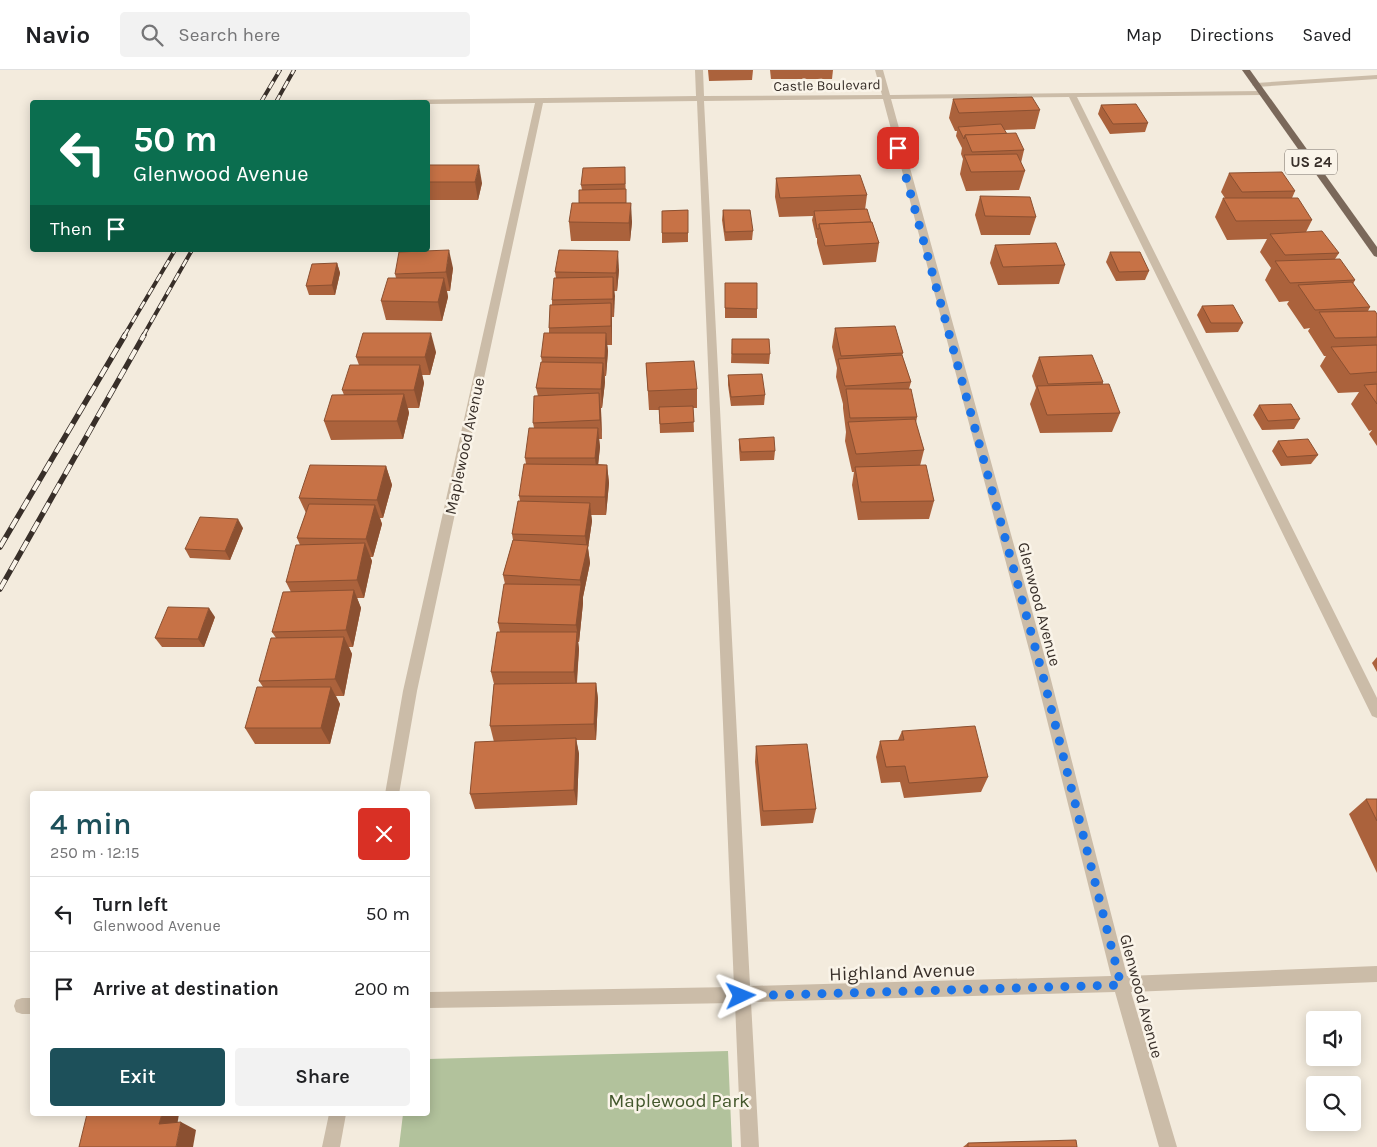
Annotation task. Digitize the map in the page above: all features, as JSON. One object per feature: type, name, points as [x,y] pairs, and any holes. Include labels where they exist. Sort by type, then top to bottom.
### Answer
[{"type":"main road","name":"US 24","points":[[1246,70],[1377,254]]},
{"type":"street","points":[[699,70],[741,996],[750,1147]]},
{"type":"street","name":"Glenwood Avenue","points":[[879,70],[884,96],[1043,676],[1121,985],[1168,1147]]},
{"type":"street","name":"Castle Boulevard","points":[[430,101],[1072,95],[1259,89],[1377,77]]},
{"type":"street","points":[[1072,95],[1377,712]]},
{"type":"street","name":"Maplewood Avenue","points":[[393,791],[410,691],[540,100]]},
{"type":"street","name":"Highland Avenue","points":[[430,1000],[741,996],[1121,985],[1377,974]]},
{"type":"street","points":[[331,1147],[336,1116]]},
{"type":"green space","name":"Maplewood Park","points":[[728,1051],[732,1147],[399,1147],[403,1116],[430,1116],[430,1059]]},
{"type":"building","points":[[1032,97],[1040,110],[959,113],[953,99]]},
{"type":"building","points":[[1136,104],[1148,123],[1113,124],[1101,105]]},
{"type":"building","points":[[1001,124],[1007,134],[965,135],[964,139],[958,127]]},
{"type":"building","points":[[1016,133],[1024,150],[972,152],[965,135]]},
{"type":"building","points":[[1017,154],[1025,171],[971,172],[964,155]]},
{"type":"building","points":[[430,165],[479,165],[475,182],[430,182]]},
{"type":"building","points":[[625,167],[625,184],[581,185],[583,168]]},
{"type":"building","points":[[1282,172],[1295,191],[1242,192],[1229,173]]},
{"type":"building","points":[[860,175],[867,195],[780,198],[776,178]]},
{"type":"building","points":[[626,189],[626,203],[579,203],[579,190]]},
{"type":"building","points":[[980,196],[1030,197],[1036,217],[985,216]]},
{"type":"building","points":[[1223,198],[1298,198],[1312,220],[1236,221]]},
{"type":"building","points":[[572,203],[631,203],[629,223],[569,222]]},
{"type":"building","points":[[867,209],[871,222],[819,224],[819,229],[817,229],[814,211]]},
{"type":"building","points":[[688,210],[688,233],[662,233],[662,211]]},
{"type":"building","points":[[723,210],[750,210],[753,231],[725,232]]},
{"type":"building","points":[[872,222],[879,243],[825,246],[819,224]]},
{"type":"building","points":[[1322,231],[1339,253],[1285,255],[1270,234]]},
{"type":"building","points":[[1056,243],[1065,265],[1003,267],[995,245]]},
{"type":"building","points":[[449,250],[446,272],[395,274],[399,252]]},
{"type":"building","points":[[559,250],[618,251],[616,273],[555,272]]},
{"type":"building","points":[[1110,252],[1140,252],[1149,271],[1119,272]]},
{"type":"building","points":[[1340,259],[1355,280],[1290,283],[1275,261]]},
{"type":"building","points":[[337,263],[332,285],[306,286],[312,264]]},
{"type":"building","points":[[613,277],[613,299],[552,300],[554,278]]},
{"type":"building","points":[[388,278],[444,278],[438,302],[381,301]]},
{"type":"building","points":[[1352,282],[1370,307],[1315,310],[1298,285]]},
{"type":"building","points":[[725,283],[757,283],[757,309],[725,308]]},
{"type":"building","points":[[611,303],[611,326],[549,328],[550,305]]},
{"type":"building","points":[[1233,305],[1243,323],[1211,323],[1202,306]]},
{"type":"building","points":[[1375,311],[1377,314],[1377,337],[1335,338],[1319,312]]},
{"type":"building","points":[[895,326],[903,353],[841,356],[835,328]]},
{"type":"building","points":[[363,333],[431,333],[425,357],[356,357]]},
{"type":"building","points":[[544,333],[606,333],[605,358],[541,357]]},
{"type":"building","points":[[732,339],[769,339],[770,354],[732,354]]},
{"type":"building","points":[[1377,345],[1377,372],[1350,374],[1331,347]]},
{"type":"building","points":[[902,355],[911,382],[845,386],[838,359]]},
{"type":"building","points":[[1092,355],[1103,382],[1048,384],[1039,357]]},
{"type":"building","points":[[694,361],[697,389],[648,391],[646,363]]},
{"type":"building","points":[[541,362],[603,363],[601,389],[536,388]]},
{"type":"building","points":[[350,365],[420,365],[414,390],[342,390]]},
{"type":"building","points":[[762,374],[765,395],[731,397],[728,375]]},
{"type":"building","points":[[1109,384],[1120,413],[1047,415],[1037,386]]},
{"type":"building","points":[[1377,384],[1377,404],[1364,385]]},
{"type":"building","points":[[846,389],[911,389],[917,417],[850,418]]},
{"type":"building","points":[[599,393],[600,420],[533,423],[534,396]]},
{"type":"building","points":[[404,394],[397,421],[324,421],[332,395]]},
{"type":"building","points":[[1291,404],[1300,419],[1268,421],[1259,405]]},
{"type":"building","points":[[693,406],[694,422],[660,424],[659,407]]},
{"type":"building","points":[[915,419],[924,450],[856,454],[848,422]]},
{"type":"building","points":[[529,428],[598,428],[595,458],[525,458]]},
{"type":"building","points":[[774,437],[775,451],[741,452],[739,439]]},
{"type":"building","points":[[1308,439],[1318,455],[1287,457],[1278,441]]},
{"type":"building","points":[[524,464],[607,465],[605,497],[519,496]]},
{"type":"building","points":[[310,465],[386,466],[377,500],[299,498]]},
{"type":"building","points":[[926,465],[934,501],[861,502],[855,467]]},
{"type":"building","points":[[518,501],[590,503],[585,536],[512,534]]},
{"type":"building","points":[[309,504],[375,505],[366,539],[297,538]]},
{"type":"building","points":[[200,517],[238,519],[225,551],[185,549]]},
{"type":"building","points":[[513,540],[588,545],[580,580],[503,575]]},
{"type":"building","points":[[365,543],[357,580],[286,582],[296,545]]},
{"type":"building","points":[[504,584],[581,585],[576,625],[498,623]]},
{"type":"building","points":[[354,590],[346,630],[272,632],[283,592]]},
{"type":"building","points":[[168,607],[209,608],[198,639],[155,638]]},
{"type":"building","points":[[497,632],[577,632],[574,672],[491,672]]},
{"type":"building","points":[[344,637],[335,679],[259,681],[271,638]]},
{"type":"building","points":[[596,683],[594,724],[490,726],[494,684]]},
{"type":"building","points":[[257,687],[331,687],[321,728],[245,728]]},
{"type":"building","points":[[975,726],[988,777],[909,783],[905,766],[886,767],[880,741],[904,740],[902,731]]},
{"type":"building","points":[[576,738],[574,790],[470,794],[475,742]]},
{"type":"building","points":[[807,744],[816,809],[763,811],[756,746]]},
{"type":"building","points":[[1366,799],[1377,799],[1377,821]]},
{"type":"building","points":[[87,1116],[161,1116],[159,1124],[181,1122],[176,1147],[79,1147]]},
{"type":"building","points":[[1076,1140],[1077,1147],[968,1147],[968,1143]]},
{"type":"railway","points":[[262,100],[280,70]]},
{"type":"railway","points":[[277,100],[294,70]]},
{"type":"railway","points":[[124,336],[174,252]]},
{"type":"railway","points":[[143,336],[191,252]]},
{"type":"railway","points":[[0,547],[125,335]]},
{"type":"railway","points":[[0,589],[144,335]]},
{"type":"route","points":[[741,996],[1121,985],[1043,676],[898,148]]}]
